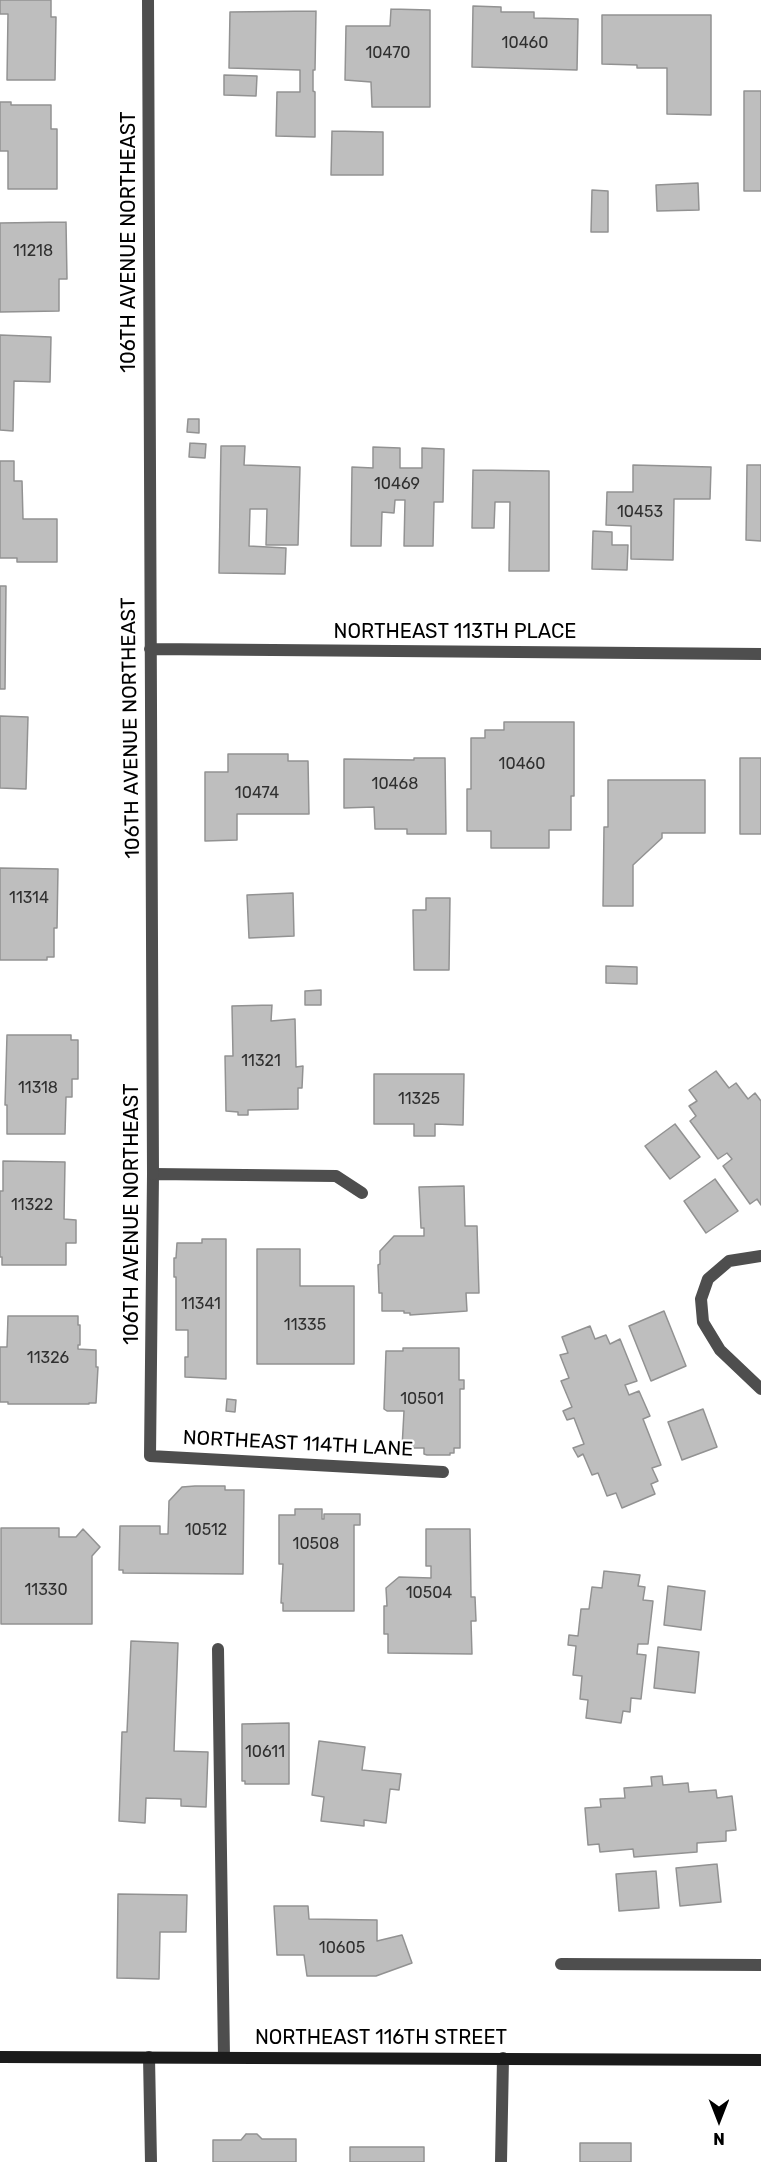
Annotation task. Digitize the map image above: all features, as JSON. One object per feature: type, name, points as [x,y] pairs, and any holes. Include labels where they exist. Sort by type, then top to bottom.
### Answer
[{"type":"street","name":"106TH AVENUE NORTHEAST","points":[[148,0],[153,1174],[150,1456]]},
{"type":"street","name":"NORTHEAST 113TH PLACE","points":[[150,650],[761,654]]},
{"type":"street","points":[[153,1174],[336,1176],[362,1193]]},
{"type":"street","points":[[761,1256],[729,1261],[708,1279],[701,1299],[703,1322],[720,1350],[761,1389]]},
{"type":"street","name":"NORTHEAST 114TH LANE","points":[[150,1456],[443,1472]]},
{"type":"street","points":[[218,1649],[224,2057]]},
{"type":"street","points":[[561,1964],[761,1965]]},
{"type":"street","name":"NORTHEAST 116TH STREET","points":[[0,2056],[761,2060]]},
{"type":"street","points":[[149,2057],[151,2162]]},
{"type":"street","points":[[501,2162],[503,2058]]},
{"type":"building","points":[[0,0],[51,0],[51,17],[56,17],[55,80],[7,80],[8,14],[0,14]]},
{"type":"building","points":[[473,6],[501,7],[501,12],[534,12],[534,18],[578,19],[577,70],[472,67]]},
{"type":"building","points":[[391,9],[430,10],[430,107],[372,107],[371,82],[345,80],[346,26],[390,26]]},
{"type":"building","points":[[316,11],[315,70],[313,70],[315,137],[276,136],[277,92],[300,92],[300,70],[229,68],[230,12]]},
{"type":"building","points":[[602,15],[711,15],[711,115],[667,114],[667,68],[637,68],[637,65],[602,64]]},
{"type":"building","points":[[224,75],[257,76],[256,96],[224,95]]},
{"type":"building","points":[[744,91],[761,91],[761,191],[744,191]]},
{"type":"building","points":[[0,102],[11,102],[11,105],[51,105],[51,129],[57,129],[57,189],[8,189],[8,151],[0,151]]},
{"type":"building","points":[[332,131],[383,132],[383,175],[331,175]]},
{"type":"building","points":[[698,183],[699,210],[657,211],[656,185]]},
{"type":"building","points":[[592,190],[608,191],[608,232],[591,232]]},
{"type":"building","points":[[66,222],[67,279],[59,279],[59,311],[0,312],[0,223]]},
{"type":"building","points":[[0,335],[51,337],[50,382],[14,381],[13,431],[0,430]]},
{"type":"building","points":[[188,419],[199,419],[199,433],[187,432]]},
{"type":"building","points":[[190,443],[206,444],[205,458],[189,457]]},
{"type":"building","points":[[221,446],[245,446],[244,465],[300,467],[298,545],[266,545],[267,509],[250,509],[249,546],[286,548],[285,574],[219,573]]},
{"type":"building","points":[[373,447],[400,448],[400,468],[422,468],[422,448],[444,449],[443,502],[434,502],[433,546],[404,546],[405,500],[395,500],[394,513],[382,512],[381,546],[351,546],[352,467],[373,468]]},
{"type":"building","points":[[0,461],[14,461],[14,481],[22,481],[23,519],[57,519],[57,562],[17,562],[17,558],[0,558]]},
{"type":"building","points":[[633,465],[711,467],[710,499],[674,499],[673,560],[631,559],[631,526],[606,525],[607,492],[633,492]]},
{"type":"building","points":[[747,465],[761,465],[761,541],[746,540]]},
{"type":"building","points":[[473,470],[549,471],[549,571],[509,571],[510,502],[495,502],[494,528],[472,528]]},
{"type":"building","points":[[593,531],[612,532],[612,545],[628,545],[627,570],[592,569]]},
{"type":"building","points":[[0,586],[6,586],[5,689],[0,689]]},
{"type":"building","points":[[0,716],[28,717],[26,789],[0,788]]},
{"type":"building","points":[[504,722],[574,722],[574,796],[571,796],[571,830],[549,830],[549,848],[491,848],[491,831],[467,831],[467,789],[471,789],[471,738],[485,738],[485,730],[504,730]]},
{"type":"building","points":[[228,754],[288,754],[288,761],[308,761],[309,814],[237,814],[237,840],[205,841],[205,772],[228,772]]},
{"type":"building","points":[[414,758],[445,758],[446,834],[407,834],[407,829],[375,829],[374,807],[344,808],[344,759],[414,760]]},
{"type":"building","points":[[740,758],[761,758],[761,834],[740,834]]},
{"type":"building","points":[[608,780],[705,780],[705,833],[662,833],[662,838],[633,865],[633,906],[603,906],[604,827],[608,827]]},
{"type":"building","points":[[0,868],[58,869],[54,957],[47,957],[47,960],[0,960]]},
{"type":"building","points":[[293,893],[294,936],[249,938],[247,895]]},
{"type":"building","points":[[426,898],[450,898],[449,970],[414,970],[413,910],[426,910]]},
{"type":"building","points":[[606,966],[637,967],[637,984],[606,983]]},
{"type":"building","points":[[321,990],[321,1005],[305,1005],[305,991]]},
{"type":"building","points":[[272,1005],[271,1021],[295,1019],[296,1067],[303,1066],[302,1088],[298,1088],[298,1109],[248,1110],[248,1115],[226,1111],[225,1056],[233,1056],[232,1006]]},
{"type":"building","points":[[7,1035],[71,1035],[71,1040],[78,1040],[78,1079],[72,1079],[72,1097],[66,1097],[65,1134],[7,1134],[7,1105],[5,1105]]},
{"type":"building","points":[[716,1071],[729,1088],[736,1083],[748,1099],[755,1093],[761,1101],[761,1205],[757,1199],[750,1204],[723,1166],[732,1159],[727,1153],[718,1159],[690,1121],[696,1116],[689,1106],[697,1101],[689,1090]]},
{"type":"building","points":[[374,1074],[464,1074],[463,1125],[435,1124],[435,1136],[414,1136],[414,1124],[374,1124]]},
{"type":"building","points":[[675,1124],[700,1157],[670,1179],[645,1146]]},
{"type":"building","points":[[3,1161],[65,1162],[64,1219],[76,1220],[76,1243],[66,1243],[66,1265],[2,1265],[0,1191],[3,1191]]},
{"type":"building","points":[[715,1179],[738,1211],[706,1233],[684,1201]]},
{"type":"building","points":[[464,1186],[465,1226],[477,1226],[479,1293],[466,1293],[467,1311],[410,1315],[404,1311],[382,1311],[378,1265],[380,1264],[380,1251],[394,1236],[424,1236],[424,1228],[421,1228],[419,1187]]},
{"type":"building","points":[[202,1239],[226,1239],[226,1379],[185,1377],[188,1330],[176,1330],[174,1258],[176,1258],[177,1243],[202,1243]]},
{"type":"building","points":[[257,1249],[300,1249],[300,1286],[354,1286],[354,1364],[257,1364]]},
{"type":"building","points":[[664,1311],[686,1366],[651,1381],[629,1326]]},
{"type":"building","points":[[8,1316],[78,1316],[80,1345],[78,1349],[96,1350],[96,1367],[98,1367],[96,1403],[8,1404],[8,1402],[0,1402],[0,1347],[7,1347]]},
{"type":"building","points":[[590,1326],[595,1339],[606,1335],[610,1344],[620,1339],[637,1381],[625,1385],[629,1395],[639,1391],[650,1416],[643,1419],[661,1465],[652,1468],[658,1481],[651,1484],[655,1494],[622,1508],[616,1493],[607,1496],[598,1473],[592,1475],[583,1454],[578,1457],[573,1448],[584,1444],[574,1418],[567,1420],[563,1411],[572,1407],[561,1381],[569,1378],[560,1355],[568,1353],[562,1337]]},
{"type":"building","points":[[403,1348],[459,1348],[459,1380],[464,1380],[464,1389],[460,1389],[460,1448],[454,1448],[454,1453],[450,1455],[427,1455],[424,1454],[424,1448],[402,1448],[404,1411],[384,1409],[386,1351],[403,1351]]},
{"type":"building","points":[[227,1399],[236,1400],[235,1412],[226,1411]]},
{"type":"building","points":[[703,1409],[717,1447],[682,1460],[668,1422]]},
{"type":"building","points":[[225,1486],[225,1490],[244,1490],[243,1574],[123,1573],[123,1570],[119,1570],[120,1526],[160,1526],[160,1534],[168,1534],[169,1501],[182,1487]]},
{"type":"building","points":[[295,1509],[322,1509],[322,1519],[324,1519],[324,1514],[360,1514],[360,1525],[354,1525],[354,1611],[283,1611],[283,1603],[281,1603],[283,1564],[279,1564],[279,1515],[295,1515]]},
{"type":"building","points":[[1,1528],[59,1528],[59,1537],[76,1537],[83,1529],[100,1547],[92,1556],[92,1624],[1,1624]]},
{"type":"building","points":[[426,1529],[470,1529],[471,1597],[475,1597],[476,1621],[471,1621],[472,1654],[388,1653],[388,1634],[384,1634],[386,1588],[399,1577],[431,1578],[431,1566],[426,1566]]},
{"type":"building","points":[[604,1571],[640,1575],[638,1586],[645,1587],[643,1600],[653,1601],[648,1644],[638,1644],[637,1654],[646,1655],[641,1699],[631,1698],[630,1712],[623,1711],[621,1723],[586,1718],[588,1700],[580,1699],[582,1676],[573,1675],[576,1646],[568,1645],[569,1635],[578,1636],[581,1609],[589,1609],[592,1587],[602,1588]]},
{"type":"building","points":[[668,1586],[705,1591],[701,1630],[664,1625]]},
{"type":"building","points":[[131,1641],[178,1643],[174,1751],[208,1752],[206,1807],[181,1806],[181,1799],[146,1798],[145,1823],[119,1821],[122,1732],[127,1732]]},
{"type":"building","points":[[658,1647],[699,1652],[695,1693],[654,1688]]},
{"type":"building","points":[[289,1723],[289,1784],[245,1784],[245,1781],[242,1781],[242,1724]]},
{"type":"building","points":[[319,1741],[365,1747],[362,1770],[401,1774],[399,1790],[390,1789],[386,1823],[364,1820],[364,1826],[321,1821],[324,1797],[312,1795]]},
{"type":"building","points":[[662,1776],[663,1785],[688,1783],[689,1792],[716,1790],[717,1798],[732,1796],[736,1830],[726,1831],[726,1841],[697,1843],[697,1852],[634,1857],[633,1849],[600,1852],[599,1844],[588,1845],[585,1808],[601,1807],[600,1799],[625,1798],[624,1788],[652,1786],[651,1777]]},
{"type":"building","points":[[717,1864],[721,1902],[680,1906],[676,1868]]},
{"type":"building","points":[[656,1871],[659,1908],[619,1911],[616,1874]]},
{"type":"building","points":[[118,1894],[187,1895],[186,1932],[160,1932],[159,1979],[117,1978]]},
{"type":"building","points":[[274,1906],[308,1906],[309,1919],[377,1920],[377,1941],[402,1935],[412,1963],[376,1976],[307,1976],[304,1955],[277,1955]]},
{"type":"building","points":[[246,2134],[257,2134],[262,2139],[296,2139],[296,2162],[213,2162],[213,2140],[241,2140]]},
{"type":"building","points":[[580,2143],[631,2143],[631,2162],[580,2162]]},
{"type":"building","points":[[350,2147],[424,2147],[424,2162],[350,2162]]}]
